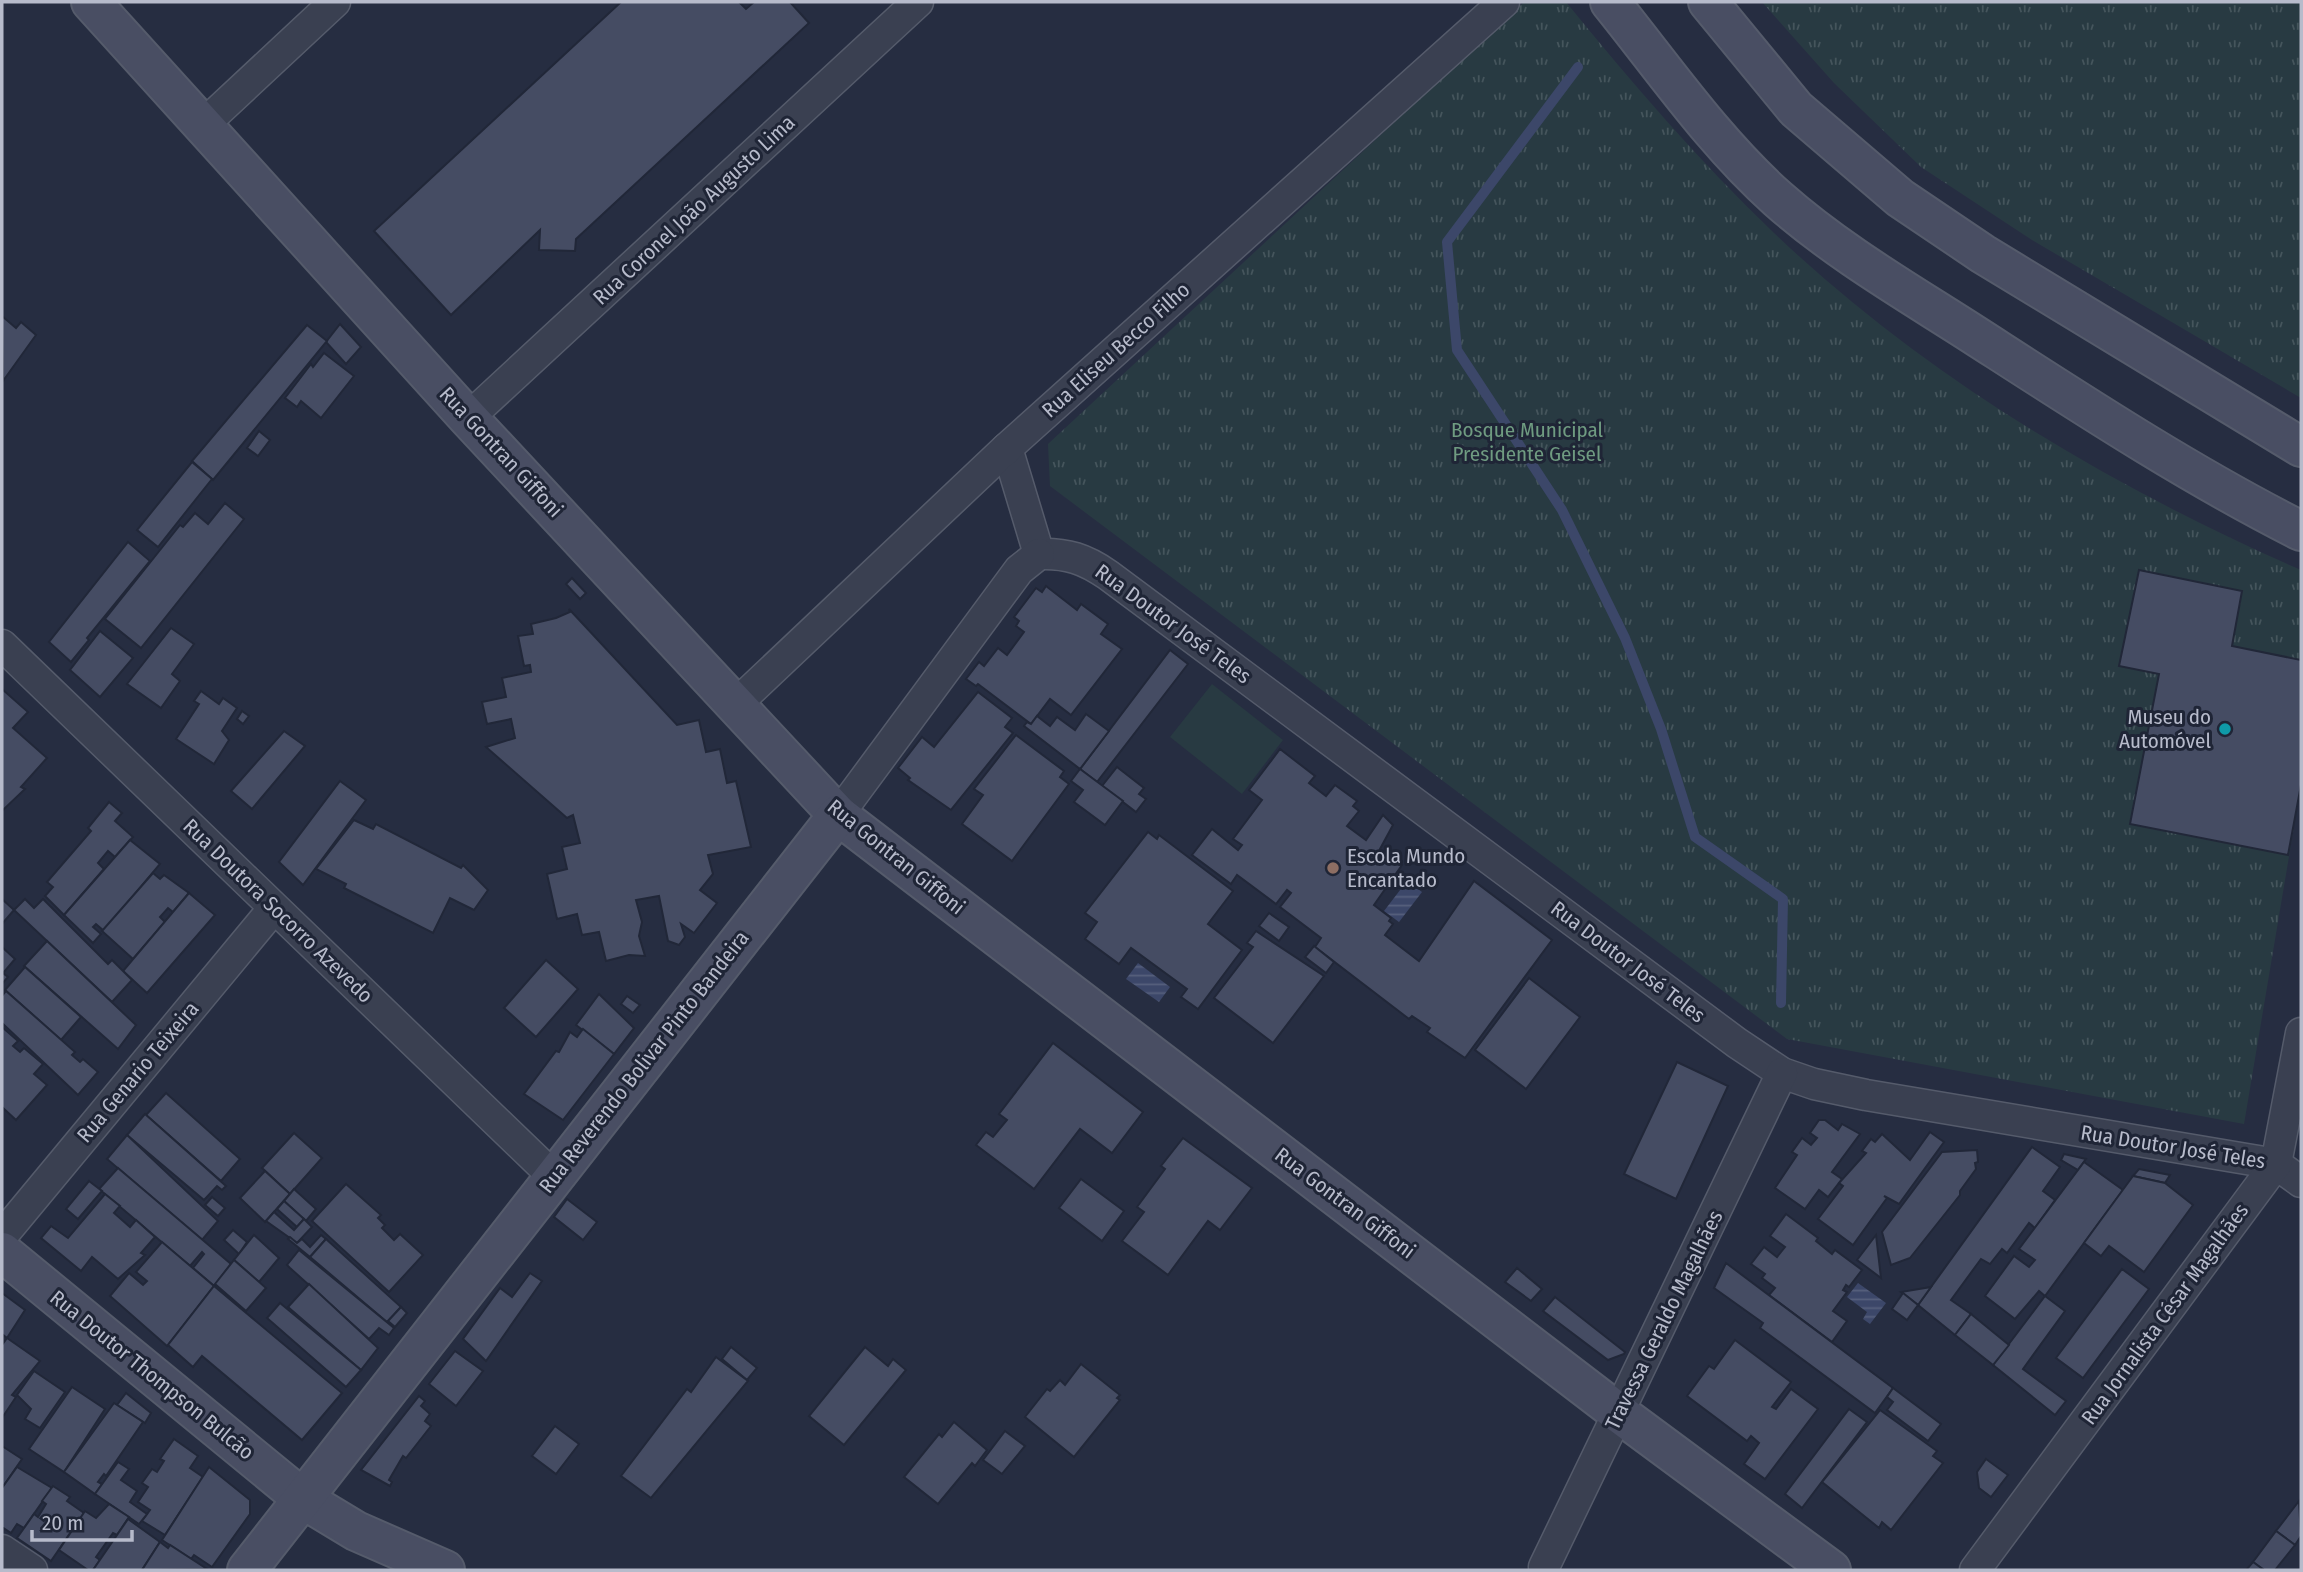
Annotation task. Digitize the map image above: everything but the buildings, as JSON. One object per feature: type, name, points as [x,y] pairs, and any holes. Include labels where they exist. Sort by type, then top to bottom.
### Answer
[{"type":"street","name":"Rua Gontran Giffoni","points":[[91,2],[468,418],[838,815],[1620,1414],[1831,1570]]},
{"type":"street","points":[[202,126],[335,2]]},
{"type":"street","name":"Rua Coronel João Augusto Lima","points":[[468,418],[918,2]]},
{"type":"street","name":"Rua Eliseu Becco Filho","points":[[734,706],[1007,448],[1504,2]]},
{"type":"street","points":[[1611,2],[1724,145],[1777,199],[1835,246],[2044,380],[2260,510],[2301,531]]},
{"type":"street","points":[[1708,2],[1796,109],[1900,198],[1983,254],[2301,447]]},
{"type":"street","points":[[1007,448],[1039,554]]},
{"type":"street","name":"Rua Doutor José Teles","points":[[1039,554],[1064,553],[1087,561],[1108,575],[1725,1035],[1782,1073],[1814,1084],[1866,1095],[2276,1164],[2301,1182]]},
{"type":"street","name":"Rua Reverendo Bolivar Pinto Bandeira","points":[[247,1570],[838,815],[1019,570],[1039,554]]},
{"type":"street","name":"Rua Doutora Socorro Azevedo","points":[[2,645],[554,1177]]},
{"type":"street","name":"Rua Genario Teixeira","points":[[2,1236],[274,908]]},
{"type":"street","name":"Rua Jornalista César Magalhães","points":[[1975,1570],[2276,1164],[2301,1033]]},
{"type":"street","name":"Travessa Geraldo Magalhães","points":[[1544,1567],[1782,1073]]},
{"type":"street","name":"Rua Doutor Thompson Bulcão","points":[[2,1252],[303,1499],[356,1531],[445,1570]]},
{"type":"street","points":[[2,1550],[32,1570]]},
{"type":"green space","name":"Bosque Municipal Presidente Geisel","points":[[1524,2],[1566,2],[1667,121],[1746,206],[1832,285],[1893,335],[1957,381],[2091,465],[2230,538],[2301,570],[2301,785],[2244,1124],[1787,1039],[1050,486],[1048,444]]},
{"type":"green space","points":[[1762,2],[2301,2],[2301,398],[2032,240],[1921,167],[1834,83]]},
{"type":"green space","points":[[1212,684],[1283,740],[1242,794],[1170,737]]},
{"type":"water","points":[[1407,881],[1422,892],[1399,922],[1384,911]]},
{"type":"water","points":[[1138,963],[1170,987],[1159,1002],[1126,979]]},
{"type":"water","points":[[1858,1283],[1886,1303],[1870,1324],[1863,1319],[1867,1312],[1847,1297]]},
{"type":"waterway","points":[[1578,67],[1447,242],[1457,350],[1562,510],[1625,638],[1661,729],[1695,837],[1783,899],[1781,1003]]},
{"type":"place","name":"Museu do Automóvel","points":[[2225,729]]},
{"type":"place","name":"Escola Mundo Encantado","points":[[1333,868]]}]
